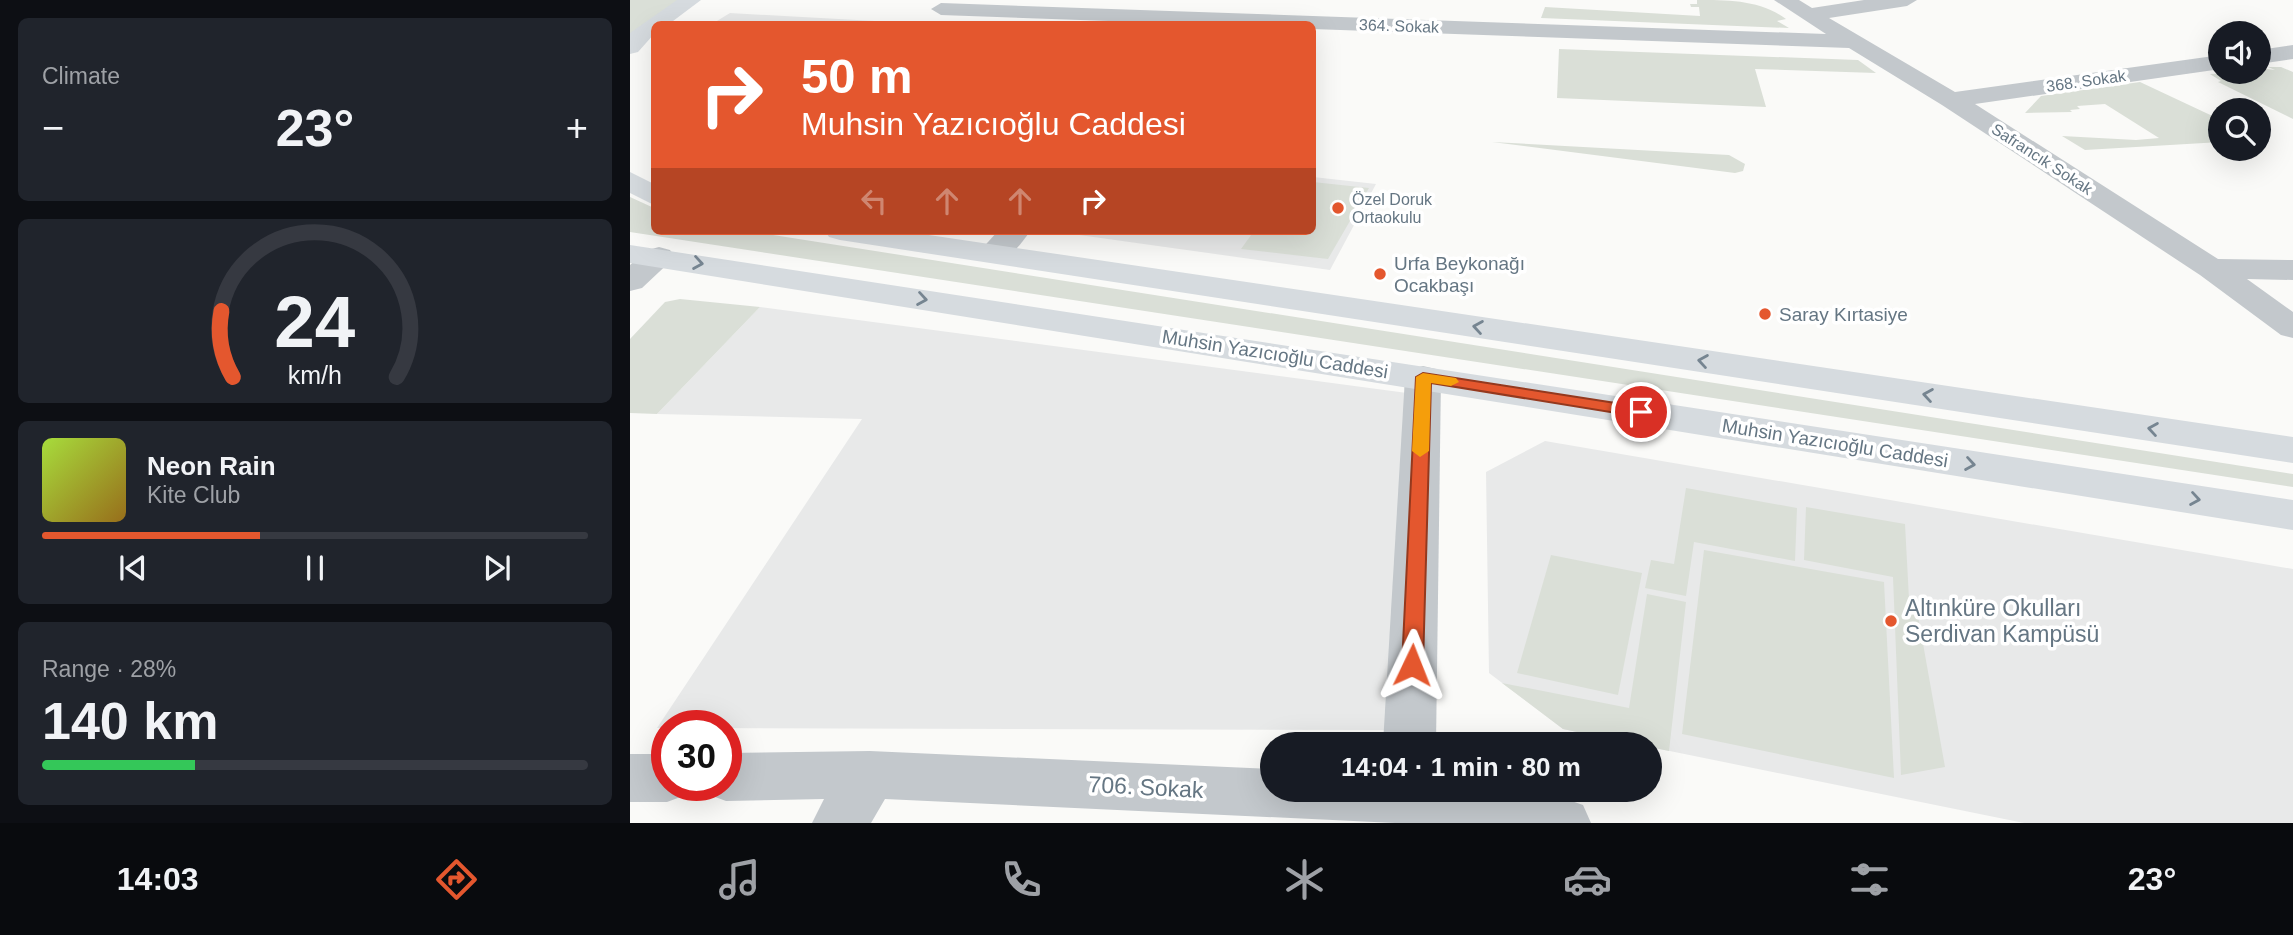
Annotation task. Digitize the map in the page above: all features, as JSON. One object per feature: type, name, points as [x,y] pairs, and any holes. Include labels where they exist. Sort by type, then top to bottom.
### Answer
[{"type":"main road","points":[[660,21],[691,0]]},
{"type":"main road","points":[[630,47],[651,27]]},
{"type":"main road","points":[[630,181],[651,194]]},
{"type":"main road","points":[[900,235],[1004,242],[2293,450]]},
{"type":"main road","name":"Muhsin Yazıcıoğlu Caddesi","points":[[644,255],[2293,515]]},
{"type":"street","name":"Safrancık Sokak","points":[[1784,0],[1951,100],[2211,268],[2293,328]]},
{"type":"street","points":[[1811,15],[1907,0]]},
{"type":"street","points":[[923,21],[947,4]]},
{"type":"street","name":"364. Sokak","points":[[947,4],[1198,21]]},
{"type":"street","name":"364. Sokak","points":[[1316,25],[1857,42]]},
{"type":"street","points":[[2271,55],[2293,52]]},
{"type":"street","name":"368. Sokak","points":[[1951,100],[2208,64]]},
{"type":"street","points":[[630,281],[644,255]]},
{"type":"street","points":[[2211,268],[2293,270]]},
{"type":"street","points":[[1409,732],[1423,377]]},
{"type":"street","points":[[840,823],[870,775]]},
{"type":"street","name":"706. Sokak","points":[[742,777],[870,775],[1407,804],[1563,823]]},
{"type":"street","points":[[630,778],[651,778]]},
{"type":"shaded area","points":[[630,0],[680,0],[630,34]]},
{"type":"shaded area","points":[[1697,0],[1732,1],[1766,8],[1786,19],[1777,21],[1789,28],[1541,18],[1545,7],[1700,16],[1699,7],[1691,7],[1690,4],[1697,4]]},
{"type":"shaded area","points":[[730,13],[875,21],[717,21]]},
{"type":"shaded area","points":[[1559,49],[1858,60],[1876,73],[1755,69],[1766,107],[1557,98]]},
{"type":"shaded area","points":[[2271,67],[2281,67],[2293,72],[2293,119],[2271,108],[2271,98],[2250,98],[2222,84],[2271,84],[2271,70],[2275,70]]},
{"type":"shaded area","points":[[2140,82],[2208,114],[2208,143],[2085,150],[2062,136],[2136,140],[2159,138],[2105,104],[2077,106],[2080,109],[2070,110],[2072,112],[2025,113],[2041,96]]},
{"type":"shaded area","points":[[1492,142],[1729,155],[1745,164],[1743,171],[1735,173]]},
{"type":"shaded area","name":"Özel Doruk Ortaokulu","points":[[1316,177],[1376,184],[1330,270],[1079,235],[1316,235]]},
{"type":"shaded area","points":[[1316,182],[1369,188],[1328,259],[1241,249],[1251,235],[1316,235]]},
{"type":"shaded area","points":[[630,197],[651,207],[651,235],[773,235],[2293,474],[2293,487],[630,232]]},
{"type":"shaded area","points":[[680,299],[760,307],[657,414],[630,413],[630,339],[665,302]]},
{"type":"shaded area","points":[[760,307],[1407,393],[1388,730],[742,728],[742,710],[669,710],[862,419],[657,414]]},
{"type":"shaded area","name":"Altınküre Okulları Serdivan Kampüsü","points":[[1545,441],[2293,569],[2293,823],[2024,823],[1662,749],[1662,732],[1577,732],[1563,729],[1489,673],[1486,472]]},
{"type":"shaded area","points":[[1686,488],[1797,508],[1795,561],[1694,542],[1686,596],[1645,588],[1651,560],[1674,564]]},
{"type":"shaded area","points":[[1806,507],[1905,524],[1909,599],[1917,610],[1945,767],[1901,775],[1893,577],[1804,560]]},
{"type":"shaded area","points":[[1704,550],[1884,582],[1894,778],[1682,734]]},
{"type":"shaded area","points":[[1551,555],[1642,573],[1618,695],[1517,673]]},
{"type":"shaded area","points":[[1647,594],[1686,602],[1669,751],[1662,750],[1662,732],[1577,732],[1563,729],[1502,683],[1629,708]]},
{"type":"slow traffic","points":[[1420,451],[1423,377],[1451,382]]},
{"type":"place","name":"Özel Doruk Ortaokulu","points":[[1338,208]]},
{"type":"place","name":"Urfa Beykonağı Ocakbaşı","points":[[1380,274]]},
{"type":"place","name":"Saray Kırtasiye","points":[[1765,314]]},
{"type":"place","name":"Altınküre Okulları Serdivan Kampüsü","points":[[1891,621]]},
{"type":"route","points":[[1412,665],[1423,377],[1641,412]]}]
